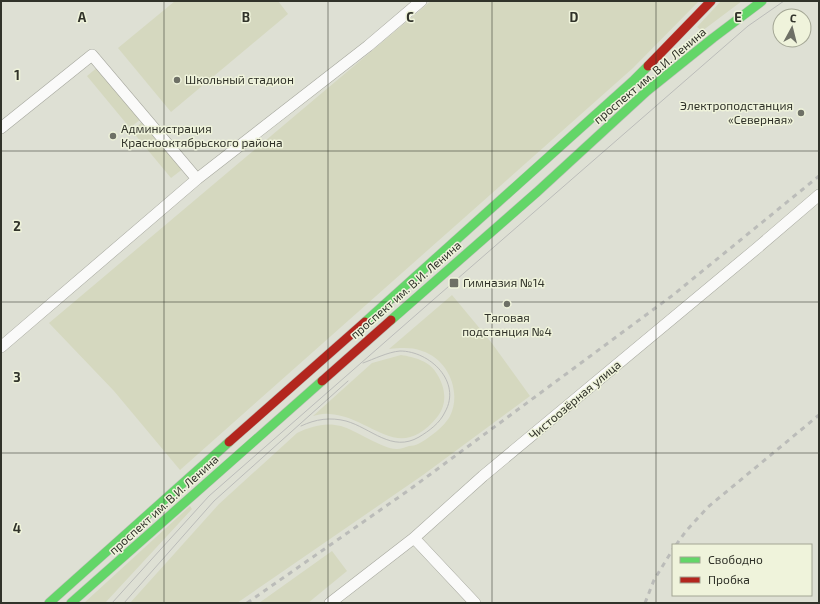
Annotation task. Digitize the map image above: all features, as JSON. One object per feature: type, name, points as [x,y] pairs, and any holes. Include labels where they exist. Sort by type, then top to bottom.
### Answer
[{"type":"main road","name":"проспект им. В.И. Ленина","points":[[49,603],[412,280],[628,85],[711,1]]},
{"type":"main road","name":"проспект им. В.И. Ленина","points":[[71,603],[424,290],[537,192],[647,92],[712,38],[762,1]]},
{"type":"street","points":[[1,347],[196,180],[368,46],[421,1]]},
{"type":"street","points":[[1,128],[92,55],[196,180]]},
{"type":"street","name":"Чистоозёрная улица","points":[[330,603],[414,538],[483,476],[819,195]]},
{"type":"street","points":[[414,538],[475,603]]},
{"type":"green space","name":"Школьный стадион","points":[[175,1],[278,1],[288,14],[171,112],[118,48]]},
{"type":"green space","points":[[431,1],[699,1],[633,68],[180,470],[114,391],[49,323]]},
{"type":"green space","points":[[721,1],[742,1],[702,31],[697,27]]},
{"type":"green space","points":[[99,66],[142,118],[130,128],[87,76]]},
{"type":"green space","points":[[144,120],[184,168],[171,178],[132,131]]},
{"type":"green space","points":[[452,295],[491,342],[530,396],[423,475],[237,603],[130,603],[219,504],[297,433],[319,425],[330,424],[347,428],[385,446],[397,449],[418,444],[440,428],[450,416],[454,397],[453,387],[445,369],[439,361],[422,351],[410,348],[389,349]]},
{"type":"green space","points":[[401,355],[416,358],[426,363],[434,370],[442,384],[444,395],[443,406],[438,416],[424,430],[410,437],[397,438],[344,417],[327,414],[313,416],[372,363]]},
{"type":"green space","points":[[190,506],[192,509],[105,603],[84,603]]},
{"type":"green space","points":[[332,551],[347,571],[308,603],[259,603]]},
{"type":"tram line","points":[[112,603],[209,496],[748,26],[784,1]]},
{"type":"tram line","points":[[301,426],[323,419],[334,419],[355,424],[382,438],[400,442],[409,441],[419,437],[434,426],[443,416],[449,401],[449,390],[446,380],[440,370],[432,362],[411,352],[400,351],[386,354],[363,363]]},
{"type":"tram line","points":[[124,603],[214,501],[348,381]]},
{"type":"railway","points":[[247,603],[409,490],[673,295],[819,176]]},
{"type":"railway","points":[[677,544],[686,531],[708,507],[819,415]]},
{"type":"railway","points":[[645,603],[654,580],[672,551]]},
{"type":"traffic: fast","points":[[391,320],[537,192],[647,91],[762,1]]},
{"type":"traffic: fast","points":[[365,322],[648,66]]},
{"type":"traffic: fast","points":[[71,603],[322,381]]},
{"type":"traffic: fast","points":[[49,603],[229,442]]},
{"type":"traffic: jam","points":[[648,66],[711,1]]},
{"type":"traffic: jam","points":[[322,381],[391,320]]},
{"type":"traffic: jam","points":[[229,442],[365,322]]},
{"type":"place","name":"Школьный стадион","points":[[177,80]]},
{"type":"place","name":"Электроподстанция «Северная»","points":[[801,113]]},
{"type":"place","name":"Администрация Краснооктябрьского района","points":[[113,136]]},
{"type":"place","name":"Гимназия №14","points":[[454,283]]},
{"type":"place","name":"Тяговая подстанция №4","points":[[507,304]]}]
